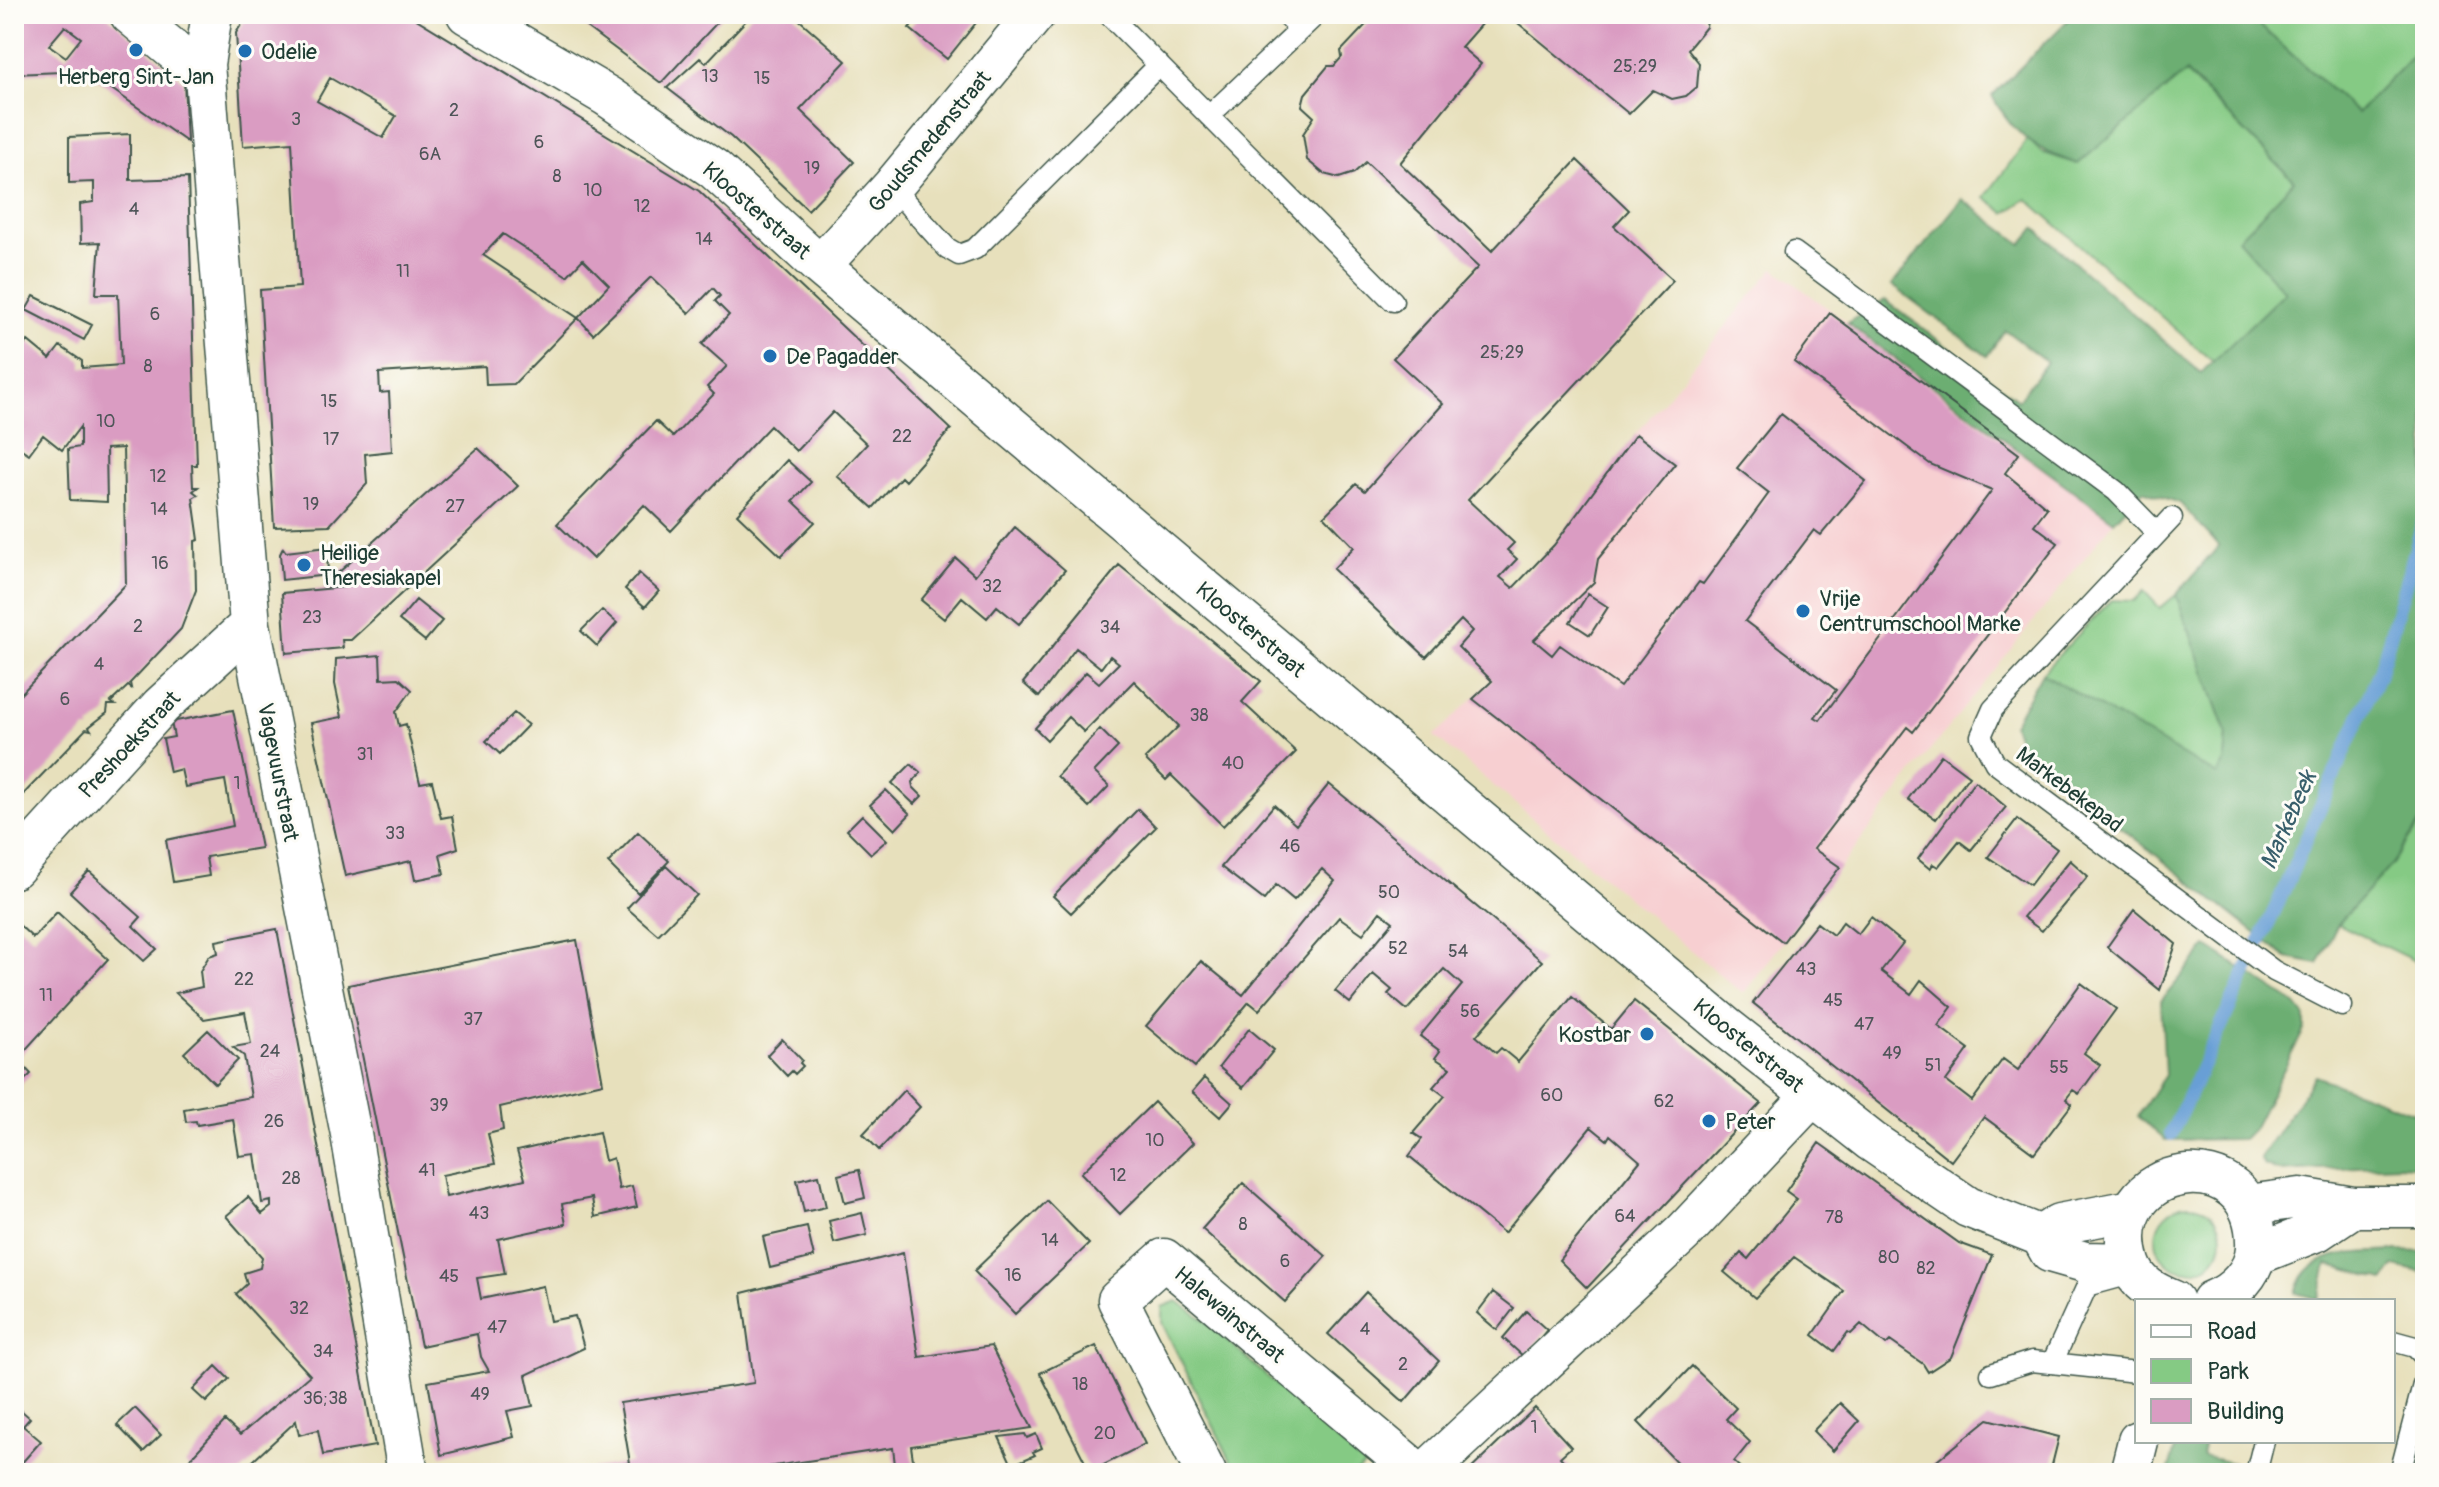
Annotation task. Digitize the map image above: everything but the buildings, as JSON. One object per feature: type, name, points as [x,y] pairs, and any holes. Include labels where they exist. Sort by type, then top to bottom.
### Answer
[{"type":"street","points":[[130,14],[193,61]]},
{"type":"street","name":"Vagevuurstraat","points":[[212,14],[193,61],[250,625],[351,1134],[408,1473]]},
{"type":"street","name":"Kloosterstraat","points":[[467,14],[607,96],[714,169],[820,266],[1812,1096],[1968,1207],[2041,1236],[2050,1252],[2149,1286]]},
{"type":"street","name":"Goudsmedenstraat","points":[[820,266],[892,187],[1035,14]]},
{"type":"street","name":"Preshoekstraat","points":[[14,868],[161,706],[250,625]]},
{"type":"street","points":[[1425,1473],[1683,1233],[1812,1096]]},
{"type":"street","points":[[2149,1286],[2126,1239],[2132,1210],[2156,1183],[2179,1175],[2202,1174],[2220,1180],[2248,1205],[2257,1227],[2256,1255],[2237,1287],[2216,1299]]},
{"type":"street","points":[[2248,1205],[2300,1198],[2353,1207],[2425,1207]]},
{"type":"street","points":[[2256,1255],[2317,1231],[2353,1207]]},
{"type":"street","points":[[2041,1236],[2059,1224],[2132,1210]]},
{"type":"street","name":"Halewainstraat","points":[[1206,1473],[1118,1300],[1164,1259],[1418,1473]]},
{"type":"street","points":[[2130,1473],[2138,1443]]},
{"type":"lane","points":[[1108,14],[1393,301]]},
{"type":"lane","points":[[1285,14],[1300,30]]},
{"type":"lane","points":[[1209,116],[1317,14]]},
{"type":"lane","points":[[892,187],[947,248],[959,255],[975,249],[1159,65]]},
{"type":"lane","name":"Markebekepad","points":[[1794,252],[2165,526],[1993,709],[1981,736],[1995,763],[2274,971],[2342,1006]]},
{"type":"lane","points":[[2053,1361],[2087,1286],[2149,1286]]},
{"type":"lane","points":[[2395,1342],[2415,1347],[2425,1357]]},
{"type":"lane","points":[[1991,1374],[2011,1366],[2053,1361],[2135,1372]]},
{"type":"lane","points":[[2400,1473],[2425,1377]]},
{"type":"lane","points":[[2256,1473],[2264,1443]]},
{"type":"shaded area","name":"Vrije Centrumschool Marke","points":[[1774,268],[2114,521],[1932,748],[1743,994],[1434,736],[1594,582],[1598,559],[1623,528],[1587,500],[1636,434]]},
{"type":"green space","points":[[2074,14],[2247,14],[2357,113],[2425,43],[2425,815],[2392,864],[2338,924],[2318,964],[2287,958],[2021,749],[2013,724],[2042,673],[2217,775],[2225,762],[2227,733],[2176,595],[2219,546],[2180,503],[2143,490],[2114,521],[1847,323],[1885,300],[2018,400],[2047,362],[2005,330],[1987,356],[1892,285],[1962,199],[2022,244],[2035,228],[2201,373],[2285,292],[2238,239],[2294,181],[2186,72],[2078,164],[2038,147],[2010,122],[1992,96]]},
{"type":"green space","points":[[2247,14],[2425,14],[2425,43],[2357,114]]},
{"type":"green space","points":[[2185,72],[2295,182],[2239,239],[2286,291],[2213,362],[2027,199],[2005,213],[1985,197],[2028,139],[2041,152],[2078,164]]},
{"type":"green space","points":[[2144,591],[2160,608],[2176,595],[2227,733],[2225,762],[2217,776],[2042,673],[2111,600],[2134,601]]},
{"type":"green space","points":[[2425,815],[2425,966],[2338,924],[2392,864]]},
{"type":"green space","points":[[2207,946],[2294,1003],[2305,1017],[2305,1028],[2253,1129],[2243,1139],[2165,1140],[2138,1116],[2165,1075],[2161,1001]]},
{"type":"green space","points":[[2315,1076],[2425,1117],[2425,1167],[2399,1165],[2278,1171],[2264,1165],[2260,1158]]},
{"type":"green space","points":[[2189,1205],[2212,1215],[2222,1238],[2212,1261],[2189,1271],[2166,1261],[2156,1238],[2166,1215]]},
{"type":"green space","points":[[2425,1252],[2425,1273],[2394,1266],[2384,1280],[2327,1264],[2319,1299],[2296,1293],[2302,1278],[2322,1261],[2349,1254]]},
{"type":"green space","points":[[1177,1301],[1202,1318],[1365,1465],[1356,1473],[1237,1473],[1162,1323],[1162,1307]]},
{"type":"green space","points":[[2176,1443],[2205,1443],[2202,1456],[2233,1463],[2229,1473],[2168,1473]]},
{"type":"waterway","name":"Markebeek","points":[[2171,1134],[2278,903],[2380,671],[2425,517]]},
{"type":"place","name":"Herberg Sint-Jan","points":[[136,50]]},
{"type":"place","name":"Odelie","points":[[245,51]]},
{"type":"place","name":"De Pagadder","points":[[770,356]]},
{"type":"place","name":"Heilige Theresiakapel","points":[[304,565]]},
{"type":"place","name":"Vrije Centrumschool Marke","points":[[1803,611]]},
{"type":"place","name":"Kostbar","points":[[1647,1034]]},
{"type":"place","name":"Peter","points":[[1709,1121]]}]
